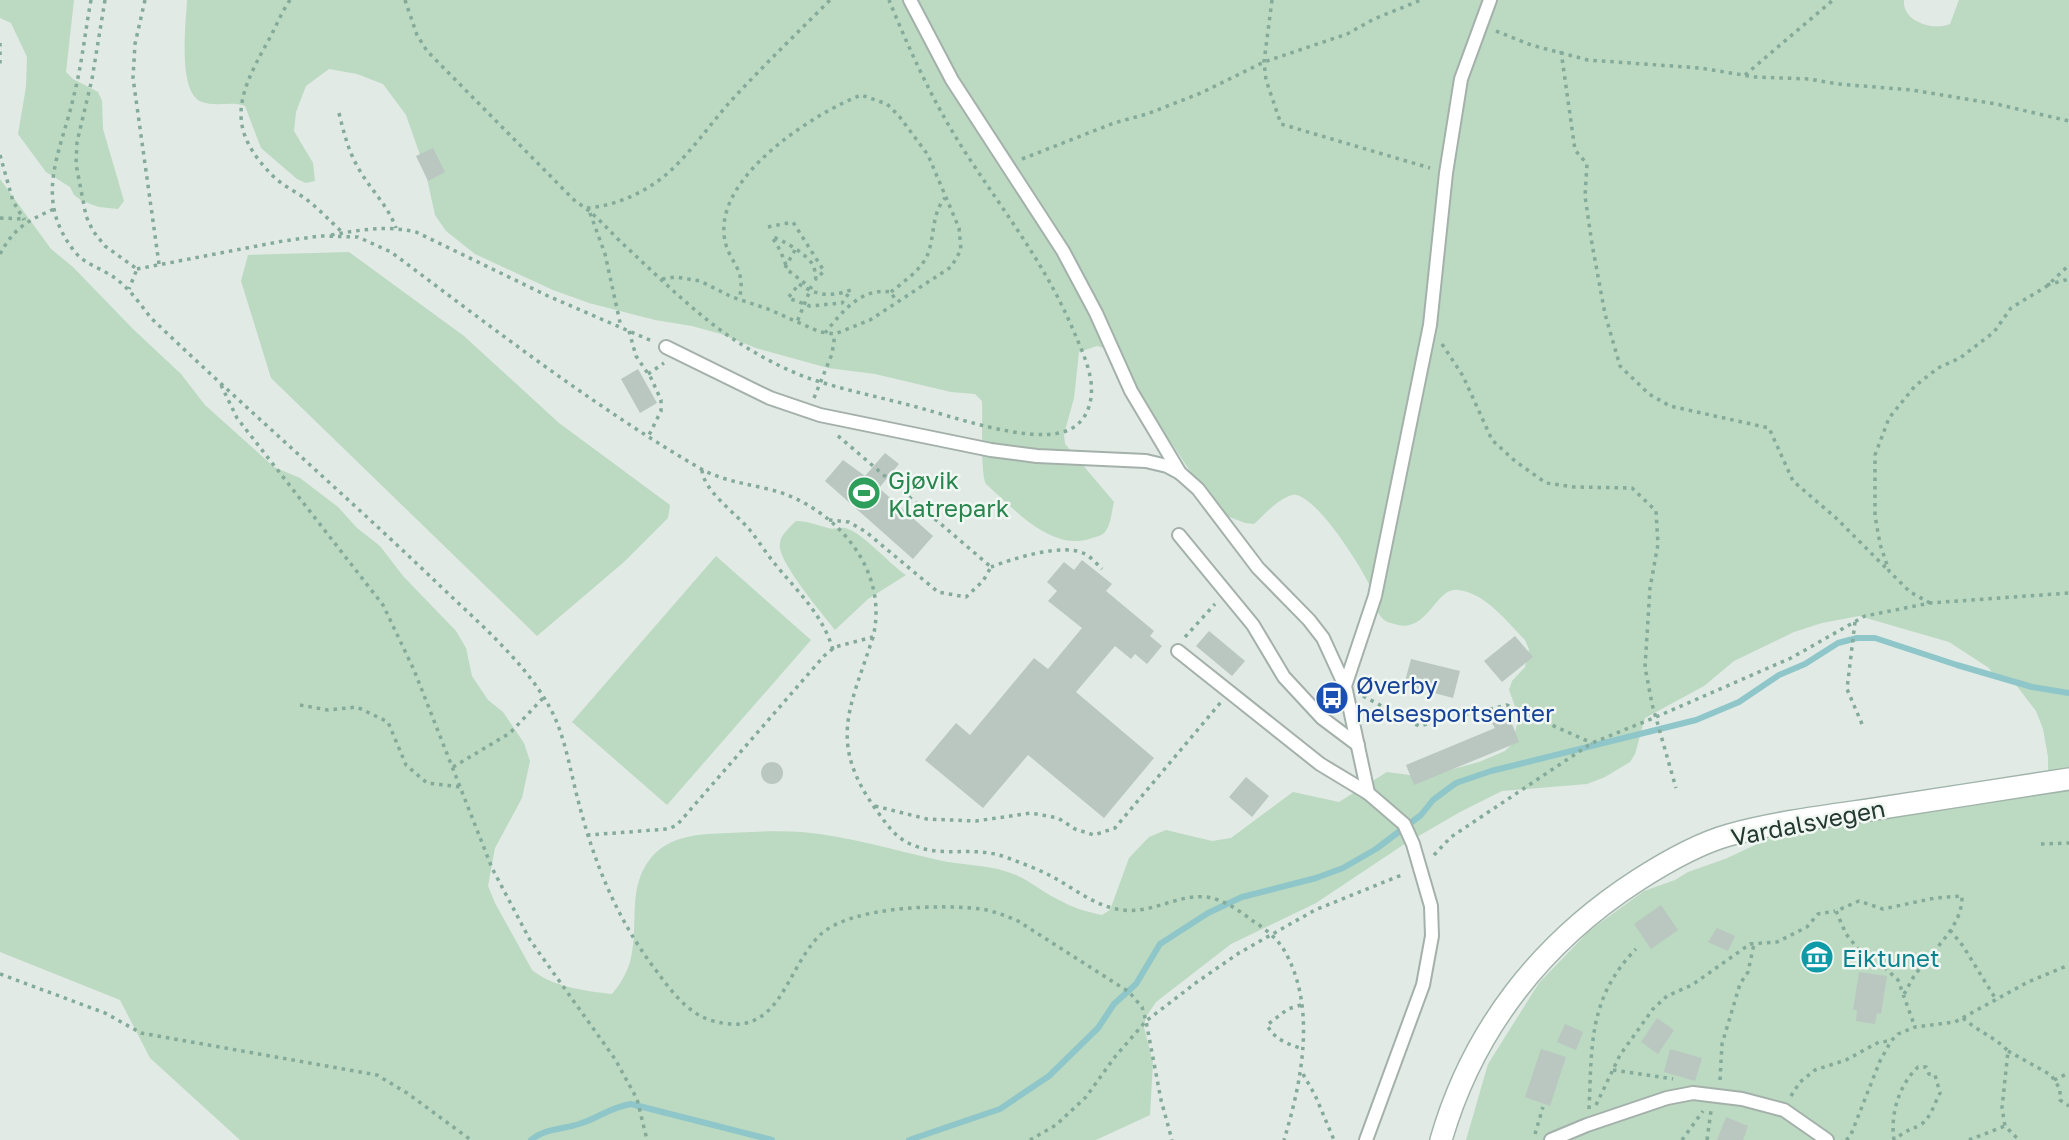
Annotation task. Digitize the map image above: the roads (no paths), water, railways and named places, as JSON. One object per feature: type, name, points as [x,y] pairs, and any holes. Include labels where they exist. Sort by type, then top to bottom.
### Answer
[{"type":"main road","name":"Vardalsvegen","points":[[1441,1140],[1450,1109],[1467,1069],[1506,1003],[1550,951],[1580,921],[1653,871],[1691,850],[1727,836],[1777,824],[2069,779]]},
{"type":"lane","points":[[910,0],[952,80],[1063,251],[1096,313],[1130,391],[1180,473]]},
{"type":"lane","points":[[1345,686],[1375,596],[1430,325],[1446,173],[1461,79],[1490,0]]},
{"type":"lane","points":[[666,347],[770,398],[815,413],[990,450],[1037,456],[1146,461],[1167,466],[1180,473],[1198,489],[1258,569],[1309,620],[1323,638],[1345,686],[1368,793]]},
{"type":"lane","points":[[1179,535],[1253,625],[1284,677],[1322,718],[1358,745]]},
{"type":"lane","points":[[1178,652],[1320,764],[1368,793],[1404,824],[1413,844],[1431,906],[1432,936],[1423,985],[1366,1140]]},
{"type":"lane","points":[[1551,1140],[1667,1098],[1693,1093],[1742,1099],[1784,1110],[1827,1140]]},
{"type":"waterway","points":[[909,1140],[1000,1109],[1049,1076],[1098,1028],[1114,1004],[1136,984],[1160,944],[1208,913],[1242,897],[1316,878],[1343,868],[1376,849],[1421,815],[1433,800],[1456,783],[1491,771],[1696,720],[1739,702],[1779,675],[1805,664],[1838,643],[1857,638],[1875,638],[2032,687],[2069,693]]},
{"type":"waterway","points":[[531,1140],[542,1133],[579,1124],[631,1104],[772,1140]]},
{"type":"place","name":"Gjøvik Klatrepark","points":[[864,493]]},
{"type":"place","name":"Øverby helsesportsenter","points":[[1332,698]]},
{"type":"place","name":"Eiktunet","points":[[1817,957]]}]
